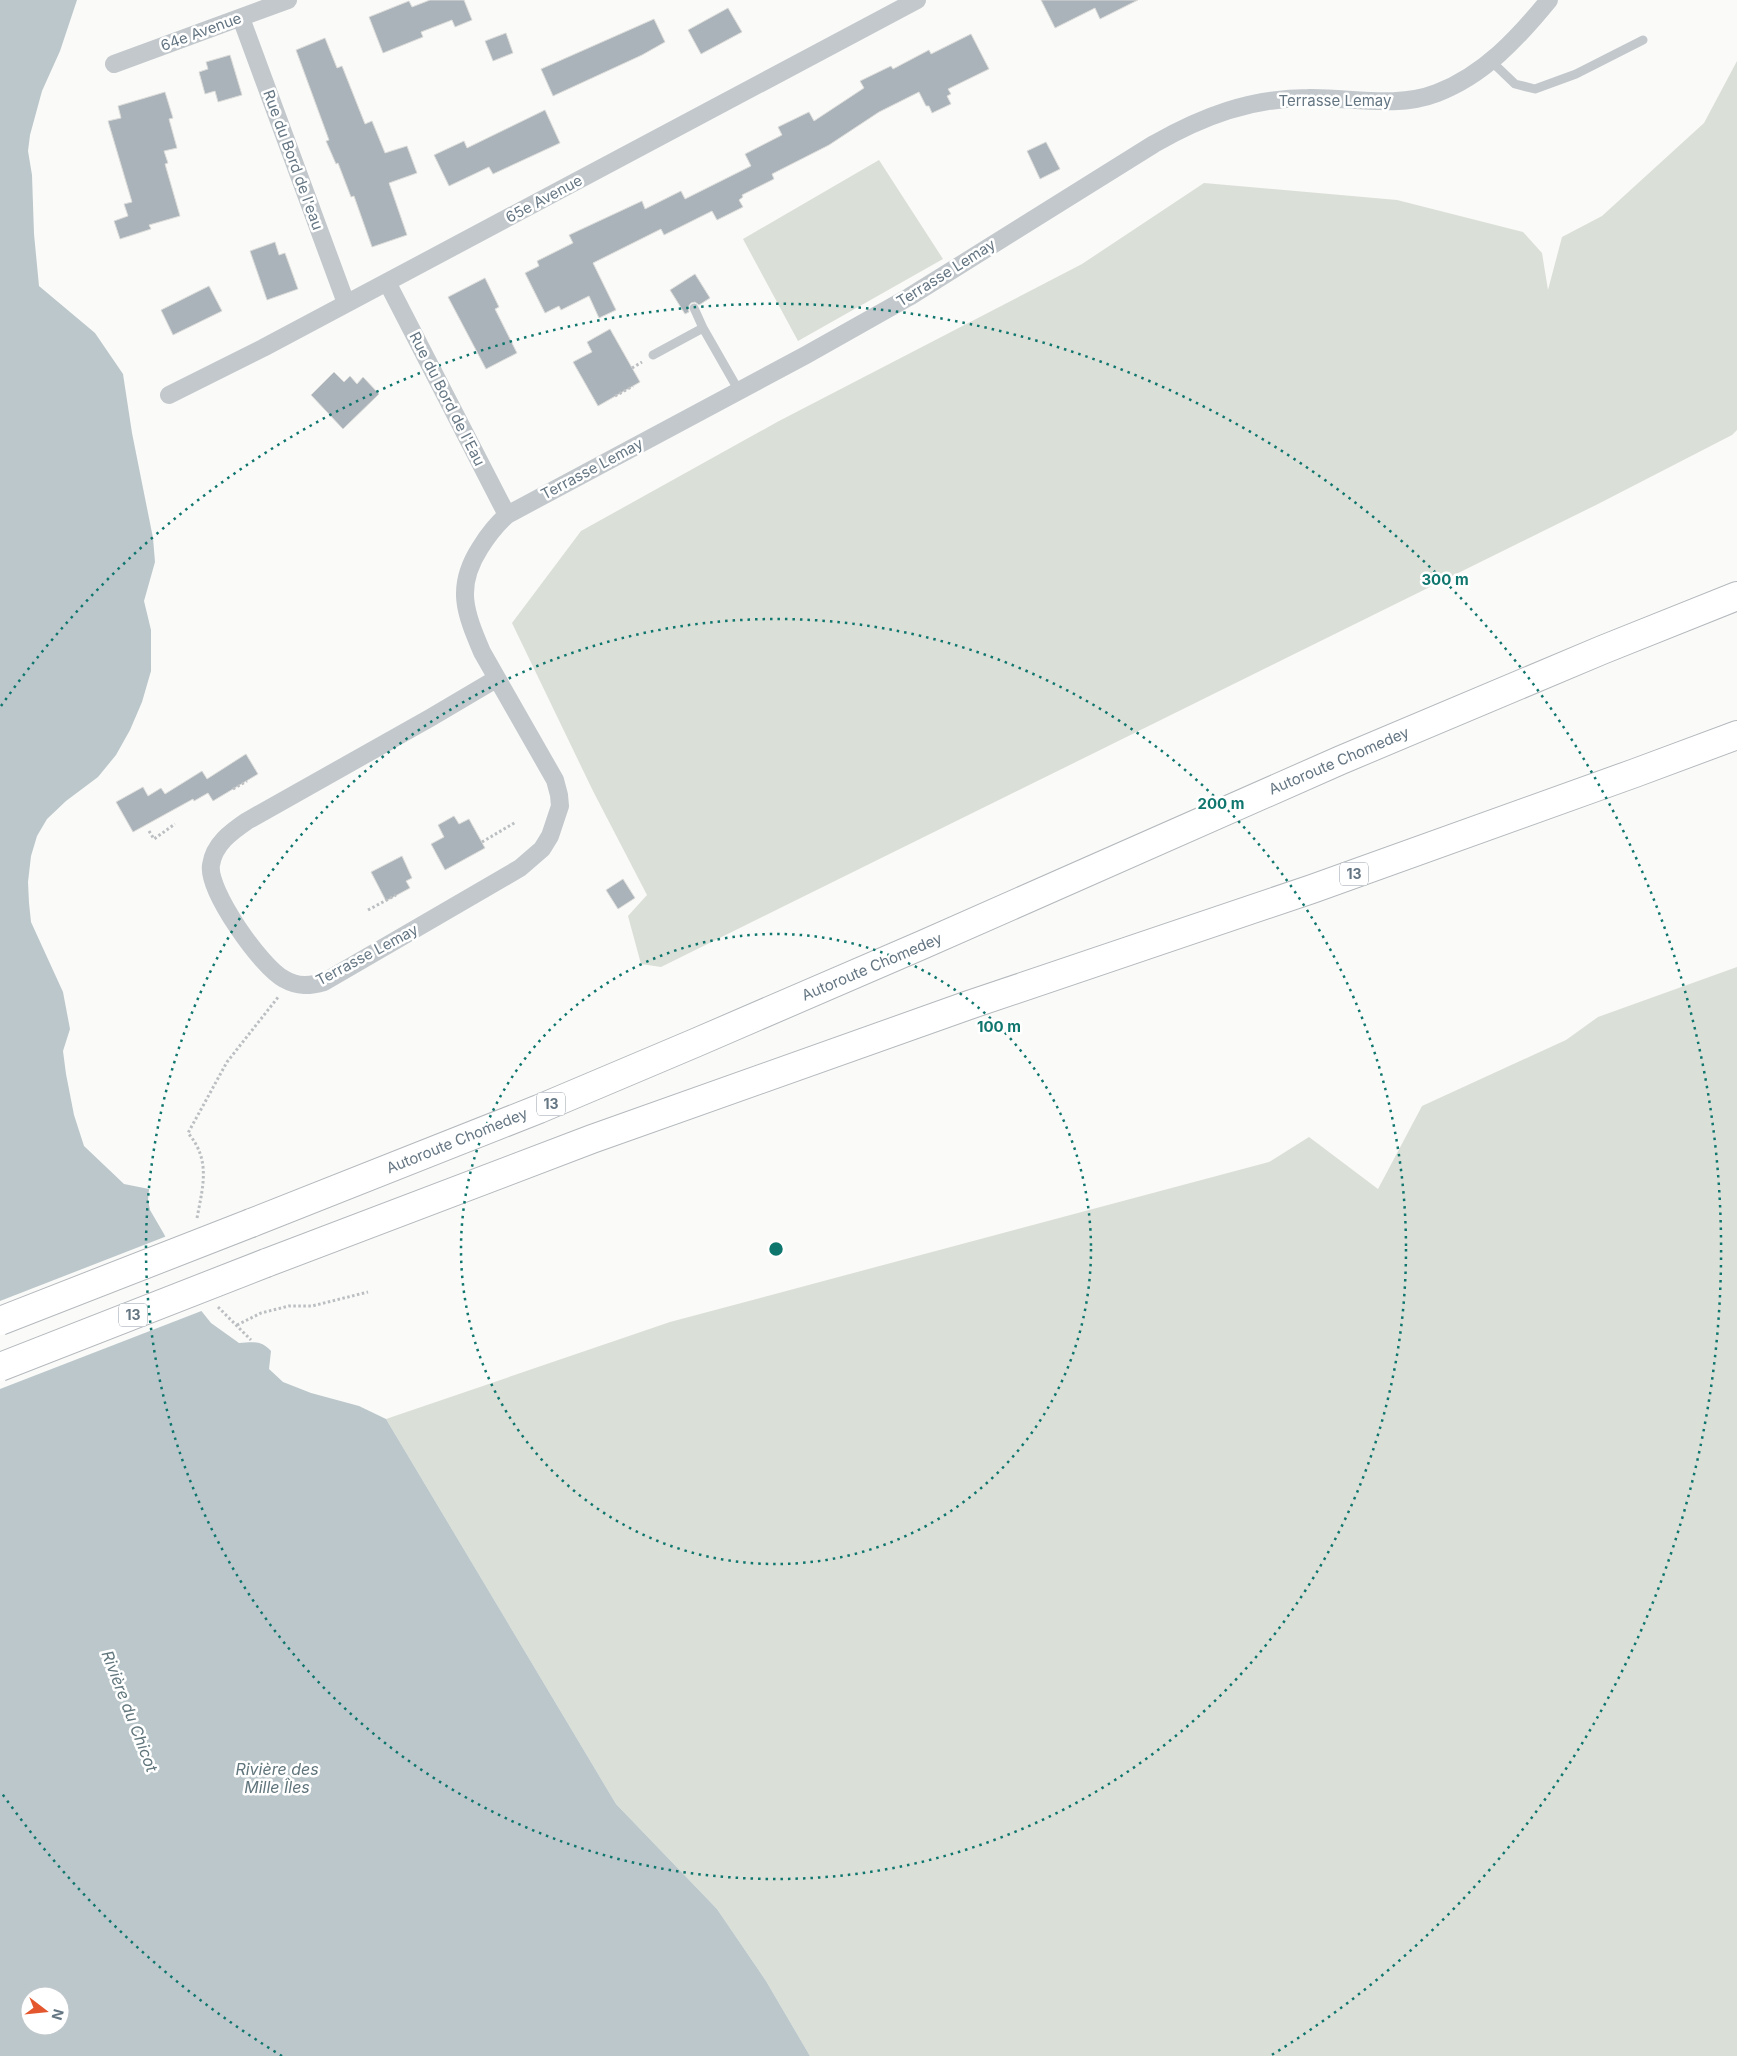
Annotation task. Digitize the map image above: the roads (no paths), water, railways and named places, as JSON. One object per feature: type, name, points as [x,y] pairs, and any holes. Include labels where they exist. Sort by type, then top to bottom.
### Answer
[{"type":"highway","name":"Autoroute Chomedey","points":[[0,1321],[539,1109],[931,941],[1350,756],[1737,596]]},
{"type":"highway","name":"13","points":[[0,1367],[592,1139],[969,1005],[1312,890],[1737,735]]},
{"type":"street","name":"64e Avenue","points":[[114,64],[288,0]]},
{"type":"street","name":"65e Avenue","points":[[170,395],[263,348],[917,0]]},
{"type":"street","name":"Terrasse Lemay","points":[[496,678],[430,718],[247,821],[230,833],[219,845],[211,865],[214,885],[227,911],[252,947],[271,970],[282,979],[310,986],[324,982],[520,868],[542,849],[557,820],[560,806],[559,795],[551,773],[496,678],[473,630],[464,602],[464,588],[468,569],[493,528],[507,515],[739,391],[909,297],[1154,144],[1201,119],[1234,108],[1278,100],[1309,98],[1397,101],[1434,94],[1456,85],[1491,62],[1549,0]]},
{"type":"street","name":"Rue du Bord de l'eau","points":[[241,18],[346,303]]},
{"type":"street","name":"Rue du Bord de l'Eau","points":[[387,282],[507,515]]},
{"type":"lane","points":[[1491,62],[1515,84],[1535,90],[1576,74],[1643,40]]},
{"type":"lane","points":[[694,308],[703,328],[739,391]]},
{"type":"lane","points":[[653,355],[703,328]]},
{"type":"water","name":"Rivière des Mille Îles","points":[[0,0],[77,0],[60,51],[42,91],[30,135],[28,151],[32,175],[34,234],[39,286],[95,333],[123,374],[132,433],[153,538],[155,562],[144,601],[151,630],[151,671],[142,702],[130,730],[116,755],[98,777],[66,801],[47,819],[37,836],[31,856],[28,882],[31,922],[63,992],[70,1029],[63,1051],[66,1074],[74,1115],[84,1146],[124,1184],[149,1189],[148,1200],[150,1210],[164,1234],[199,1308],[211,1323],[239,1343],[256,1342],[267,1347],[271,1351],[269,1369],[283,1382],[311,1393],[359,1406],[386,1419],[616,1804],[717,1909],[766,1981],[810,2056],[0,2056]]},
{"type":"water label","name":"Rivière du Chicot","points":[[130,1711]]}]
